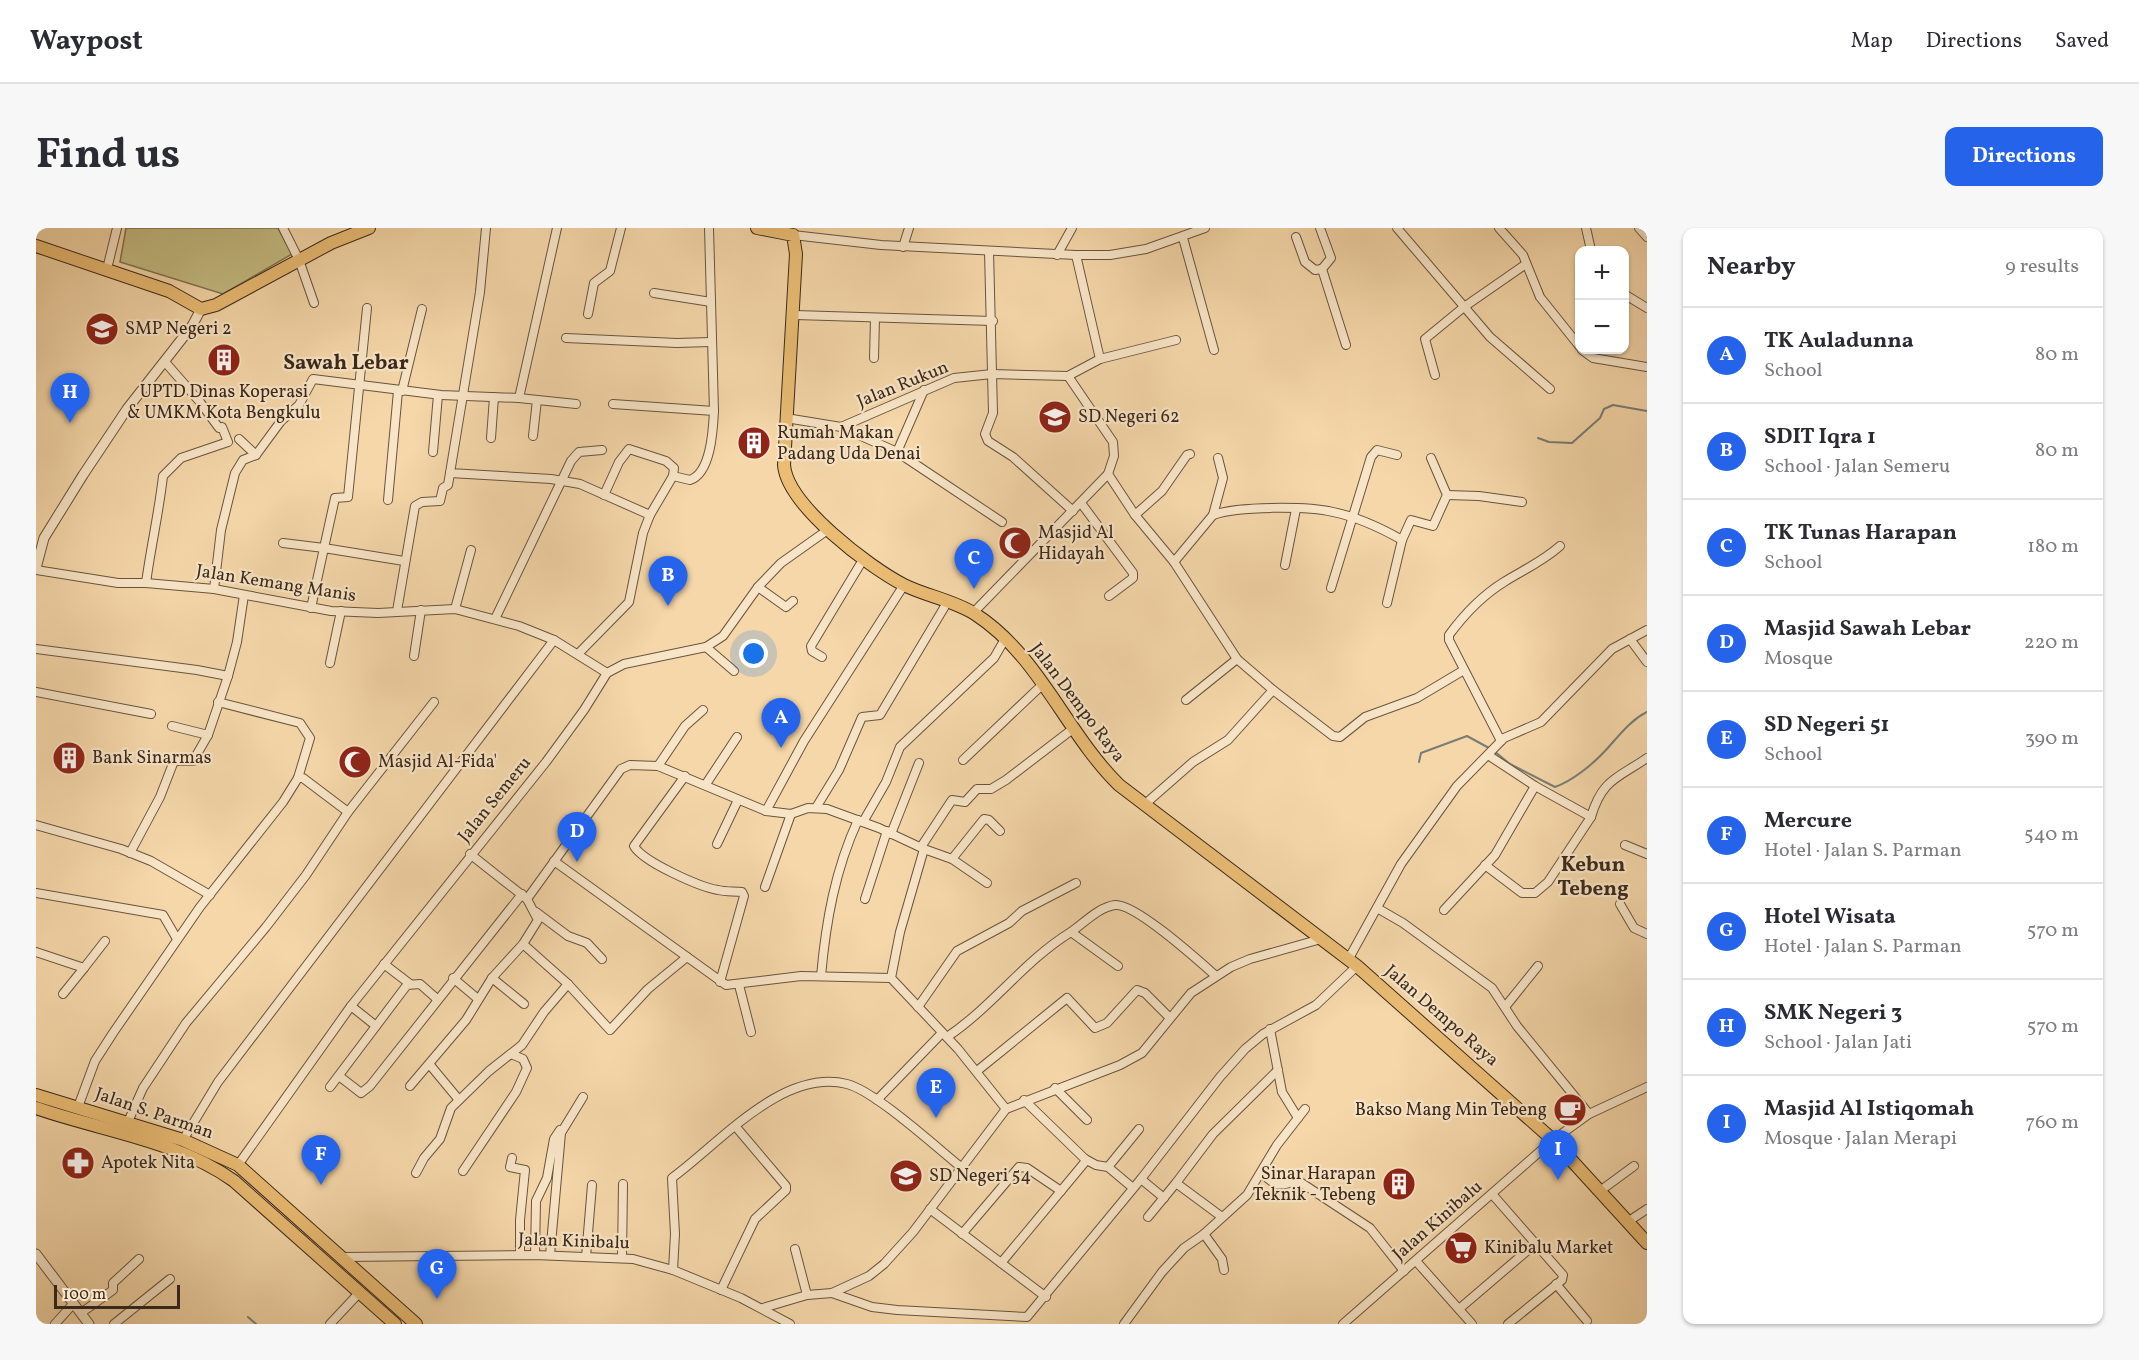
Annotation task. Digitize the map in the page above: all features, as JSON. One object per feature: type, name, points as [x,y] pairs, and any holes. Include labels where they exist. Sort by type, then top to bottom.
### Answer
[{"type":"main road","points":[[36,246],[107,268],[169,291],[201,309],[216,305],[299,260],[369,228]]},
{"type":"main road","points":[[757,228],[793,235]]},
{"type":"main road","name":"Jalan Dempo Raya","points":[[793,235],[797,264],[784,465],[789,483],[829,530],[864,558],[904,585],[973,613],[1005,639],[1043,684],[1101,768],[1144,805],[1352,963],[1553,1140],[1647,1243]]},
{"type":"main road","name":"Jalan S. Parman","points":[[36,1095],[183,1140],[238,1165],[416,1324]]},
{"type":"main road","name":"Jalan S. Parman","points":[[40,1112],[183,1152],[211,1165],[234,1181],[395,1324]]},
{"type":"street","points":[[107,268],[117,228]]},
{"type":"street","points":[[283,228],[299,260],[314,303]]},
{"type":"street","points":[[397,611],[414,506],[420,502],[440,501],[443,488],[448,485],[465,396],[484,265],[486,228]]},
{"type":"street","points":[[519,398],[557,228]]},
{"type":"street","points":[[588,314],[594,283],[610,271],[621,228]]},
{"type":"street","points":[[673,476],[690,480],[700,474],[712,432],[714,411],[709,228]]},
{"type":"street","points":[[825,238],[828,228]]},
{"type":"street","points":[[903,247],[909,228]]},
{"type":"street","points":[[1057,255],[1072,228]]},
{"type":"street","points":[[793,235],[903,247],[1076,255],[1126,253],[1183,238],[1205,228]]},
{"type":"street","points":[[1296,237],[1308,266],[1315,270],[1322,268],[1331,258],[1320,228]]},
{"type":"street","points":[[1396,228],[1502,349],[1550,388]]},
{"type":"street","points":[[1499,228],[1518,249],[1540,297],[1575,342]]},
{"type":"street","points":[[1586,228],[1590,246]]},
{"type":"street","points":[[1639,228],[1647,237]]},
{"type":"street","points":[[1183,238],[1214,350]]},
{"type":"street","points":[[989,251],[993,321],[993,413],[985,434],[988,441],[1013,457],[1073,511]]},
{"type":"street","points":[[1076,255],[1100,359]]},
{"type":"street","points":[[1435,375],[1425,339],[1464,307],[1526,264]]},
{"type":"street","points":[[1322,268],[1346,345]]},
{"type":"street","points":[[654,293],[711,302]]},
{"type":"street","points":[[1629,297],[1647,308]]},
{"type":"street","points":[[311,608],[335,498],[348,497],[357,387],[367,308]]},
{"type":"street","points":[[36,569],[44,538],[83,475],[120,419],[165,362],[201,309]]},
{"type":"street","points":[[388,500],[400,391],[422,309]]},
{"type":"street","points":[[795,315],[993,321]]},
{"type":"street","points":[[874,358],[875,318]]},
{"type":"street","points":[[566,338],[665,343],[711,342]]},
{"type":"street","name":"Jalan Rukun","points":[[786,418],[841,427],[954,378],[993,374],[1068,376],[1100,359],[1176,340]]},
{"type":"street","points":[[1588,354],[1593,358],[1647,367]]},
{"type":"street","points":[[146,583],[153,531],[160,508],[163,476],[170,465],[181,459],[228,442],[222,428],[219,428],[165,362]]},
{"type":"street","points":[[973,613],[1108,474],[1114,456],[1113,442],[1068,376]]},
{"type":"street","points":[[214,589],[221,530],[235,473],[244,459],[256,455],[281,421],[299,405],[313,379],[357,387],[576,404]]},
{"type":"street","points":[[897,452],[924,390]]},
{"type":"street","points":[[433,453],[438,394]]},
{"type":"street","points":[[491,438],[494,397]]},
{"type":"street","points":[[533,436],[537,400]]},
{"type":"street","points":[[613,404],[714,411]]},
{"type":"street","points":[[841,427],[897,452],[1002,522]]},
{"type":"street","points":[[239,439],[256,455]]},
{"type":"street","points":[[578,654],[629,602],[643,533],[650,515],[673,476],[673,466],[668,462],[629,449],[619,462],[604,495]]},
{"type":"street","points":[[495,619],[571,461],[579,452],[602,450]]},
{"type":"street","points":[[1331,588],[1374,452],[1377,450],[1397,455]]},
{"type":"street","points":[[1135,515],[1162,491],[1186,455],[1190,454]]},
{"type":"street","points":[[1174,562],[1213,516],[1223,478],[1218,458]]},
{"type":"street","points":[[1387,603],[1402,540],[1411,520],[1433,526],[1446,495],[1431,458]]},
{"type":"street","points":[[450,473],[580,484],[650,515]]},
{"type":"street","points":[[1108,474],[1135,515],[1174,562],[1238,658],[1273,690],[1333,736],[1340,737],[1365,717],[1418,698],[1464,670]]},
{"type":"street","points":[[1446,495],[1479,496],[1522,502]]},
{"type":"street","points":[[1081,503],[1133,573],[1133,578],[1109,596]]},
{"type":"street","points":[[1213,516],[1249,509],[1333,512],[1402,540]]},
{"type":"street","points":[[1285,566],[1296,509]]},
{"type":"street","points":[[606,673],[624,664],[706,647],[723,636],[758,586],[781,563],[829,530]]},
{"type":"street","points":[[283,543],[404,561]]},
{"type":"street","points":[[1498,743],[1449,640],[1453,629],[1486,595],[1539,563],[1560,546]]},
{"type":"street","points":[[455,609],[471,550]]},
{"type":"street","points":[[822,657],[812,651],[811,646],[864,558]]},
{"type":"street","name":"Jalan Kemang Manis","points":[[36,569],[118,583],[214,589],[311,608],[341,611],[455,609],[519,626],[554,640],[606,673]]},
{"type":"street","points":[[766,811],[804,741],[904,585]]},
{"type":"street","points":[[758,586],[786,607],[793,601]]},
{"type":"street","points":[[130,853],[160,797],[174,761],[193,761],[208,735],[237,642],[244,595]]},
{"type":"street","points":[[817,806],[839,770],[862,717],[880,714],[948,601]]},
{"type":"street","points":[[414,656],[421,610]]},
{"type":"street","points":[[330,663],[341,611]]},
{"type":"street","points":[[832,1293],[872,1307],[1005,1320],[1027,1317],[1046,1297],[1220,1077],[1254,1040],[1316,1005],[1352,963],[1377,908],[1401,864],[1445,801],[1498,743],[1541,722],[1605,655],[1647,630]]},
{"type":"street","points":[[821,976],[828,910],[845,848],[886,782],[900,747],[994,658],[1005,639]]},
{"type":"street","points":[[1630,639],[1647,662]]},
{"type":"street","points":[[183,1140],[218,1082],[554,640]]},
{"type":"street","points":[[706,647],[734,671]]},
{"type":"street","points":[[36,649],[228,676]]},
{"type":"street","points":[[1186,700],[1238,658]]},
{"type":"street","name":"Jalan Semeru","points":[[238,1165],[351,1006],[470,854],[506,814],[578,719],[606,673]]},
{"type":"street","points":[[963,760],[1043,684]]},
{"type":"street","points":[[1144,805],[1193,762],[1228,741],[1273,690]]},
{"type":"street","points":[[36,692],[151,714]]},
{"type":"street","points":[[78,1107],[95,1061],[177,939],[277,810],[298,778],[310,738],[300,723],[218,702]]},
{"type":"street","points":[[127,1124],[144,1088],[186,1023],[306,875],[348,812],[434,702]]},
{"type":"street","points":[[658,766],[685,726],[703,710]]},
{"type":"street","points":[[172,726],[208,735]]},
{"type":"street","points":[[891,978],[900,932],[920,868],[922,848],[952,800],[965,802],[977,789],[987,789],[1006,780],[1074,728]]},
{"type":"street","points":[[706,784],[737,737]]},
{"type":"street","points":[[1488,755],[1535,786],[1591,817]]},
{"type":"street","points":[[1485,865],[1522,893],[1535,893],[1548,882],[1591,817],[1595,804],[1608,782],[1647,758]]},
{"type":"street","points":[[339,1076],[361,1093],[370,1086],[406,1043],[453,978],[554,861],[621,769],[630,765],[644,763],[658,766],[706,784],[766,811],[791,814],[817,806],[889,832],[952,859],[987,883]]},
{"type":"street","points":[[865,899],[889,832],[919,763]]},
{"type":"street","points":[[685,776],[634,846],[649,859],[684,877],[716,890],[742,892],[744,896],[720,982]]},
{"type":"street","points":[[298,778],[303,778],[348,812]]},
{"type":"street","points":[[1444,910],[1495,855],[1535,786]]},
{"type":"street","points":[[717,844],[738,800]]},
{"type":"street","points":[[765,887],[791,814]]},
{"type":"street","points":[[952,859],[984,819],[989,820],[1000,831]]},
{"type":"street","points":[[36,825],[152,861],[210,895]]},
{"type":"street","points":[[1625,845],[1647,854]]},
{"type":"street","points":[[470,854],[525,897],[536,912],[568,936],[587,944],[602,959]]},
{"type":"street","points":[[554,861],[726,986],[801,976],[891,978],[977,1071],[1006,1108]]},
{"type":"street","points":[[918,1007],[957,951],[1009,923],[1022,911],[1076,883]]},
{"type":"street","points":[[36,893],[163,915],[177,939]]},
{"type":"street","points":[[1620,904],[1634,928],[1647,934]]},
{"type":"street","points":[[877,1100],[945,1035],[967,1024],[1026,968],[1107,907],[1126,906],[1168,935],[1216,976]]},
{"type":"street","points":[[1377,908],[1471,971],[1492,988],[1517,1026],[1589,1114]]},
{"type":"street","points":[[410,1086],[466,1020],[492,978],[523,944],[538,920],[536,912]]},
{"type":"street","points":[[1071,932],[1119,966]]},
{"type":"street","points":[[763,1308],[807,1295],[832,1293],[869,1276],[884,1264],[897,1252],[1006,1108],[1120,1065],[1142,1053],[1150,1047],[1191,993],[1216,976],[1250,959],[1321,939]]},
{"type":"street","points":[[63,994],[105,942]]},
{"type":"street","points":[[523,944],[568,984],[610,1030],[648,989],[687,957]]},
{"type":"street","points":[[36,952],[84,968]]},
{"type":"street","points":[[384,964],[410,984]]},
{"type":"street","points":[[1505,1007],[1538,966]]},
{"type":"street","points":[[453,978],[478,999]]},
{"type":"street","points":[[492,978],[524,1005]]},
{"type":"street","points":[[330,1087],[406,986],[420,984],[437,999]]},
{"type":"street","points":[[416,1173],[424,1158],[440,1139],[451,1108],[522,1045],[544,1012],[568,984]]},
{"type":"street","points":[[739,985],[751,1032]]},
{"type":"street","points":[[977,1071],[1066,998],[1095,1028],[1107,1023],[1137,990],[1145,993],[1170,1018]]},
{"type":"street","points":[[351,1006],[376,1026]]},
{"type":"street","points":[[1270,1029],[1284,1099],[1298,1118]]},
{"type":"street","points":[[463,1171],[516,1092],[527,1068],[523,1059],[511,1054]]},
{"type":"street","points":[[430,1065],[459,1100]]},
{"type":"street","points":[[1148,1217],[1213,1134],[1278,1070]]},
{"type":"street","points":[[673,1270],[675,1234],[672,1178],[760,1108],[806,1084],[849,1084],[877,1100],[962,1168]]},
{"type":"street","name":"Jalan Kinibalu","points":[[1343,1324],[1553,1140],[1589,1114],[1647,1087]]},
{"type":"street","points":[[1056,1088],[1088,1120]]},
{"type":"street","points":[[535,1255],[536,1201],[547,1178],[554,1139],[583,1097]]},
{"type":"street","points":[[1024,1100],[1085,1159],[1096,1165],[1108,1167],[1133,1188]]},
{"type":"street","points":[[1124,1324],[1162,1272],[1184,1248],[1204,1234],[1247,1195],[1277,1145],[1305,1109]]},
{"type":"street","points":[[550,1256],[560,1139],[565,1124]]},
{"type":"street","points":[[721,1290],[755,1219],[786,1190],[786,1185],[736,1127]]},
{"type":"street","points":[[1108,1167],[1139,1128]]},
{"type":"street","points":[[512,1158],[510,1167],[525,1170],[519,1255]]},
{"type":"street","points":[[1001,1263],[1085,1159]]},
{"type":"street","points":[[1600,1191],[1634,1166]]},
{"type":"street","points":[[962,1234],[1019,1167],[1027,1168],[1061,1191]]},
{"type":"street","points":[[1262,1173],[1275,1186],[1294,1181],[1300,1182],[1370,1228],[1404,1271]]},
{"type":"street","points":[[1140,1179],[1164,1198]]},
{"type":"street","points":[[1176,1183],[1222,1217]]},
{"type":"street","points":[[622,1258],[624,1184]]},
{"type":"street","points":[[586,1257],[592,1185]]},
{"type":"street","points":[[1492,1194],[1563,1275],[1556,1284],[1508,1324]]},
{"type":"street","points":[[930,1209],[1046,1297]]},
{"type":"street","points":[[1629,1221],[1647,1209]]},
{"type":"street","points":[[1204,1234],[1222,1259],[1224,1270]]},
{"type":"street","points":[[1459,1309],[1535,1244]]},
{"type":"street","points":[[795,1250],[807,1295]]},
{"type":"street","points":[[36,1254],[89,1324]]},
{"type":"street","name":"Jalan Kinibalu","points":[[343,1257],[535,1255],[622,1258],[673,1270],[763,1308],[790,1324]]},
{"type":"street","points":[[81,1313],[113,1290],[113,1283],[139,1259]]},
{"type":"street","points":[[1416,1261],[1472,1324]]},
{"type":"street","points":[[114,1324],[170,1279]]},
{"type":"street","points":[[1556,1284],[1587,1321]]},
{"type":"street","points":[[330,1324],[360,1292]]},
{"type":"street","points":[[55,1324],[73,1304]]},
{"type":"shaded area","points":[[126,228],[278,228],[292,254],[223,294],[120,262]]},
{"type":"waterway","points":[[1538,438],[1549,442],[1572,443],[1600,418],[1604,409],[1613,405],[1647,411]]},
{"type":"waterway","points":[[1494,751],[1510,764],[1555,787],[1588,767],[1629,725],[1647,712]]},
{"type":"waterway","points":[[1419,762],[1421,753],[1467,736],[1489,748]]},
{"type":"waterway","points":[[248,1317],[256,1324]]},
{"type":"place","name":"SMP Negeri 2","points":[[102,329]]},
{"type":"place","name":"UPTD Dinas Koperasi & UMKM Kota Bengkulu","points":[[224,360]]},
{"type":"place","name":"SD Negeri 62","points":[[1055,417]]},
{"type":"place","name":"SMK Negeri 3","points":[[70,423]]},
{"type":"place","name":"Rumah Makan Padang Uda Denai","points":[[754,443]]},
{"type":"place","name":"Masjid Al Hidayah","points":[[1015,543]]},
{"type":"place","name":"TK Tunas Harapan","points":[[974,589]]},
{"type":"place","name":"SDIT Iqra 1","points":[[668,606]]},
{"type":"place","name":"TK Auladunna","points":[[781,748]]},
{"type":"place","name":"Bank Sinarmas","points":[[69,758]]},
{"type":"place","name":"Masjid Al-Fida'","points":[[355,762]]},
{"type":"place","name":"Masjid Sawah Lebar","points":[[577,862]]},
{"type":"place","name":"Bakso Mang Min Tebeng","points":[[1570,1110]]},
{"type":"place","name":"SD Negeri 51","points":[[936,1118]]},
{"type":"place","name":"Apotek Nita","points":[[78,1163]]},
{"type":"place","name":"SD Negeri 54","points":[[906,1176]]},
{"type":"place","name":"Masjid Al Istiqomah","points":[[1558,1180]]},
{"type":"place","name":"Sinar Harapan Teknik - Tebeng","points":[[1399,1184]]},
{"type":"place","name":"Mercure","points":[[321,1185]]},
{"type":"place","name":"Kinibalu Market","points":[[1461,1248]]},
{"type":"place","name":"Hotel Wisata","points":[[437,1299]]},
{"type":"district","name":"Sawah Lebar","points":[[346,363]]},
{"type":"district","name":"Kebun Tebeng","points":[[1593,877]]}]
